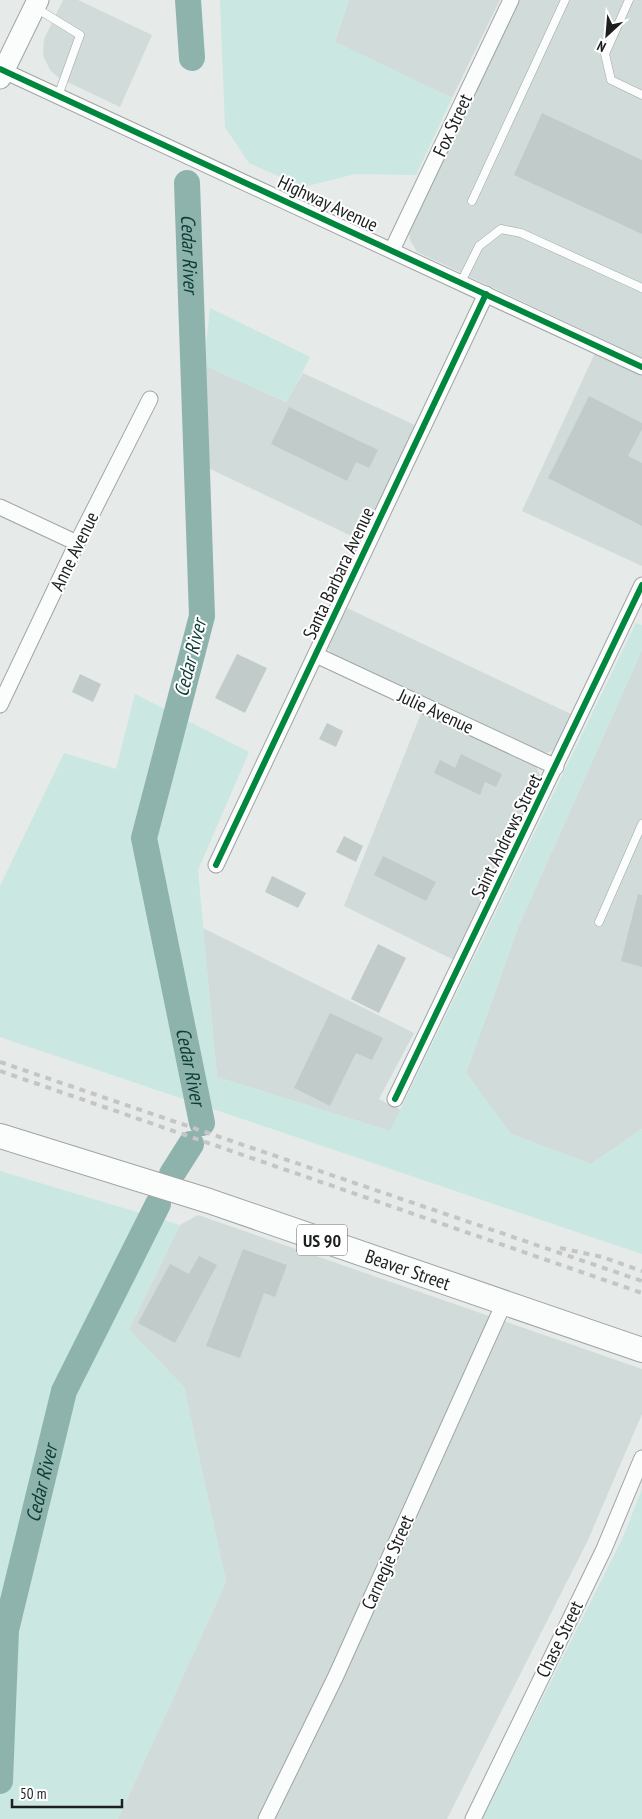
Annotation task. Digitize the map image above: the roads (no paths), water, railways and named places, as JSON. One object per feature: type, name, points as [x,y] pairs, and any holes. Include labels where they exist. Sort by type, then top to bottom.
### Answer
[{"type":"main road","points":[[1,72],[36,3]]},
{"type":"main road","name":"Beaver Street","points":[[0,1136],[209,1202],[642,1350]]},
{"type":"street","name":"Fox Street","points":[[392,250],[511,0]]},
{"type":"street","name":"Highway Avenue","points":[[1,72],[58,96],[642,366]]},
{"type":"street","name":"Santa Barbara Avenue","points":[[216,865],[486,294]]},
{"type":"street","name":"Anne Avenue","points":[[0,705],[77,543],[150,399]]},
{"type":"street","points":[[0,507],[77,543]]},
{"type":"street","name":"Saint Andrews Street","points":[[395,1099],[642,585]]},
{"type":"street","name":"Julie Avenue","points":[[316,655],[556,767]]},
{"type":"street","name":"Carnegie Street","points":[[266,1819],[335,1678],[504,1303]]},
{"type":"street","name":"Chase Street","points":[[473,1819],[604,1549],[642,1458]]},
{"type":"lane","points":[[472,201],[566,0]]},
{"type":"lane","points":[[629,0],[605,54],[611,80],[642,94]]},
{"type":"lane","points":[[36,3],[80,35],[58,96]]},
{"type":"lane","points":[[462,282],[479,246],[501,229],[521,233],[642,288]]},
{"type":"lane","points":[[599,922],[642,824]]},
{"type":"waterway","name":"Cedar River","points":[[188,0],[192,58]]},
{"type":"waterway","name":"Cedar River","points":[[187,183],[202,616],[144,838],[202,1123]]},
{"type":"waterway","name":"Cedar River","points":[[172,1174],[191,1144]]},
{"type":"waterway","name":"Cedar River","points":[[0,1781],[6,1630],[64,1391],[158,1204]]},
{"type":"railway","points":[[0,1062],[642,1281]]},
{"type":"railway","points":[[0,1071],[642,1293]]},
{"type":"railway","points":[[560,1248],[602,1257],[642,1271]]}]
